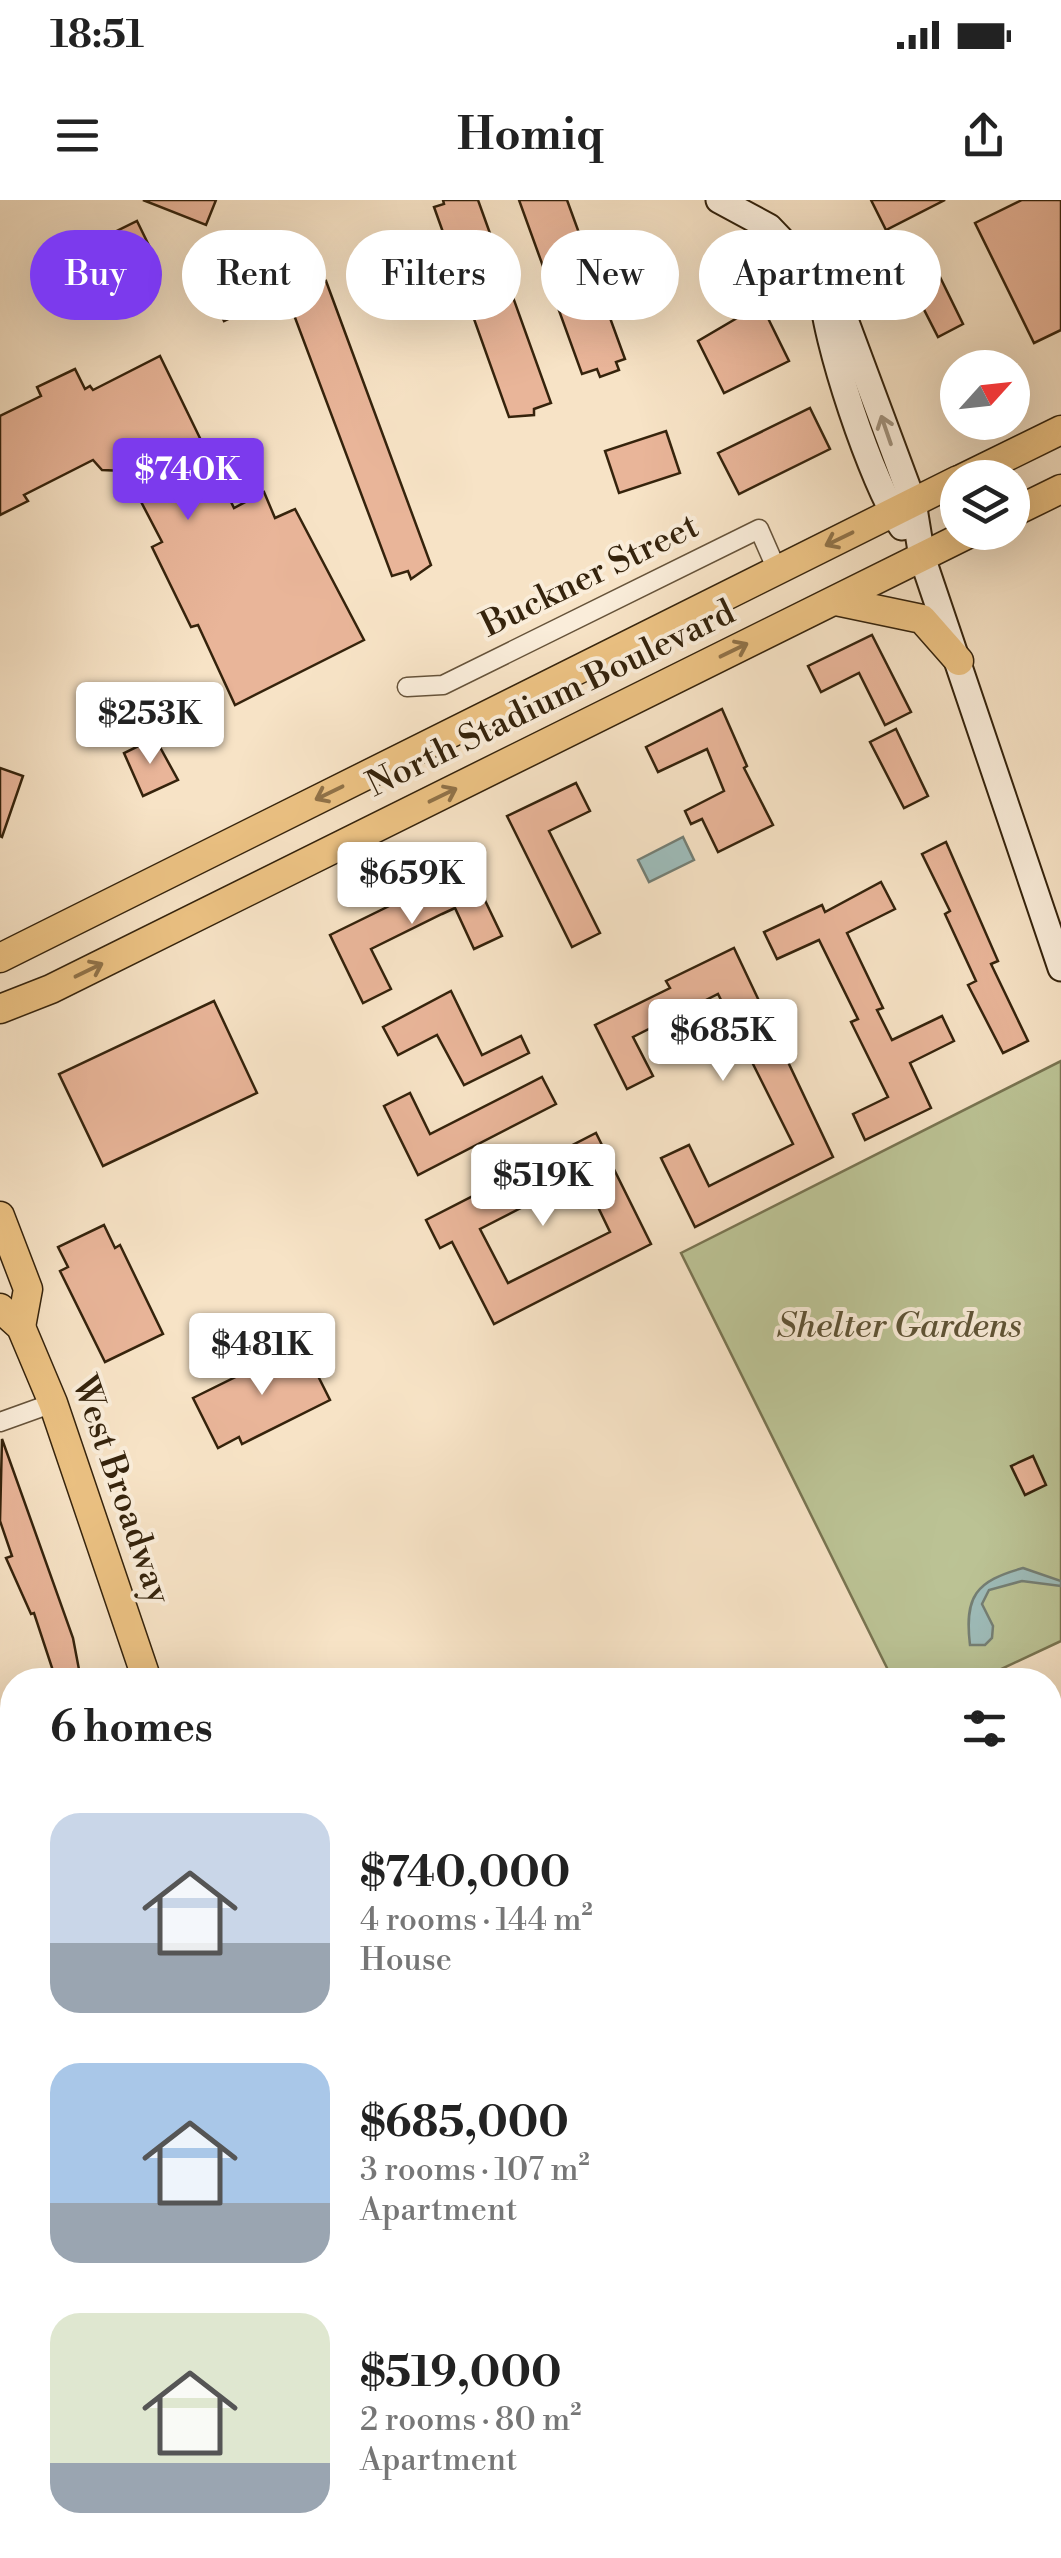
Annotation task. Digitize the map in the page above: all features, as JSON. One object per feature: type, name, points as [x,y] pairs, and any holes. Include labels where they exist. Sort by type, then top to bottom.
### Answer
[{"type":"main road","name":"North Stadium Boulevard","points":[[999,460],[1061,430]]},
{"type":"main road","points":[[1030,503],[1061,488]]},
{"type":"main road","name":"North Stadium Boulevard","points":[[0,958],[940,489]]},
{"type":"main road","name":"North Stadium Boulevard","points":[[0,1009],[50,989],[940,548]]},
{"type":"main road","points":[[834,600],[922,619],[959,661]]},
{"type":"main road","points":[[0,946],[34,939]]},
{"type":"main road","points":[[0,1029],[50,989]]},
{"type":"main road","name":"West Broadway","points":[[0,1216],[28,1289],[10,1317],[52,1404],[142,1668]]},
{"type":"street","points":[[719,200],[769,227],[836,298],[846,318],[903,507],[959,661],[1061,968]]},
{"type":"street","name":"Buckner Street","points":[[407,687],[443,685],[758,529],[777,570]]},
{"type":"street","points":[[0,1422],[52,1404]]},
{"type":"green space","name":"Shelter Gardens","points":[[1061,1061],[1061,1641],[1004,1668],[887,1668],[681,1253]]},
{"type":"water","points":[[683,837],[694,860],[649,882],[638,860]]},
{"type":"water","points":[[1023,1568],[1061,1581],[1061,1586],[1022,1581],[989,1590],[982,1604],[993,1626],[992,1638],[985,1645],[970,1645],[969,1614],[977,1593],[994,1579]]},
{"type":"building","points":[[143,200],[216,200],[206,225]]},
{"type":"building","points":[[443,200],[478,200],[489,230],[442,230],[434,207],[444,204]]},
{"type":"building","points":[[519,200],[567,200],[578,230],[541,230],[541,261]]},
{"type":"building","points":[[871,200],[945,200],[886,230]]},
{"type":"building","points":[[1022,200],[1061,200],[1061,330],[1034,343],[975,223]]},
{"type":"building","points":[[137,221],[141,230],[119,230]]},
{"type":"building","points":[[941,279],[963,324],[938,337],[929,320],[941,320]]},
{"type":"building","points":[[326,281],[431,565],[411,579],[408,571],[392,576],[296,320],[326,320]]},
{"type":"building","points":[[474,320],[521,320],[551,403],[534,409],[534,415],[509,417]]},
{"type":"building","points":[[562,320],[611,320],[625,359],[616,362],[619,370],[600,377],[597,369],[582,374]]},
{"type":"building","points":[[734,320],[769,320],[789,361],[724,393],[698,341]]},
{"type":"building","points":[[160,356],[234,508],[264,492],[275,518],[295,509],[364,640],[235,705],[198,625],[191,627],[152,547],[162,542],[125,471],[102,470],[93,460],[24,495],[28,501],[0,515],[0,416],[41,396],[37,387],[75,369],[85,389],[90,386],[93,390]]},
{"type":"building","points":[[810,408],[830,449],[739,494],[718,453]]},
{"type":"building","points":[[666,431],[680,473],[619,493],[605,451]]},
{"type":"building","points":[[872,635],[911,712],[885,725],[859,673],[821,692],[808,666]]},
{"type":"building","points":[[722,709],[747,766],[744,768],[773,825],[718,852],[702,819],[691,824],[685,811],[724,791],[707,749],[658,772],[646,747]]},
{"type":"building","points":[[896,729],[928,796],[904,808],[870,742]]},
{"type":"building","points":[[155,738],[178,780],[143,796],[124,753]]},
{"type":"building","points":[[0,768],[23,776],[2,837],[0,836]]},
{"type":"building","points":[[576,783],[590,811],[549,831],[600,933],[572,947],[507,816]]},
{"type":"building","points":[[946,842],[998,961],[991,964],[1028,1041],[1003,1053],[968,985],[976,981],[945,914],[950,911],[922,854]]},
{"type":"building","points":[[469,867],[502,936],[474,949],[455,908],[442,914],[371,949],[391,989],[363,1003],[330,935]]},
{"type":"building","points":[[881,882],[895,909],[847,933],[883,1008],[877,1010],[892,1040],[942,1016],[954,1041],[910,1063],[931,1108],[865,1140],[853,1114],[888,1097],[851,1022],[858,1019],[819,940],[777,959],[764,932],[822,905],[825,912]]},
{"type":"building","points":[[734,948],[833,1157],[695,1227],[661,1158],[689,1145],[709,1186],[793,1144],[718,994],[633,1037],[653,1076],[627,1089],[595,1025],[670,988],[666,981]]},
{"type":"building","points":[[451,991],[482,1055],[521,1036],[529,1053],[464,1085],[437,1035],[398,1055],[383,1027]]},
{"type":"building","points":[[214,1001],[257,1093],[103,1166],[59,1074]]},
{"type":"building","points":[[542,1077],[556,1104],[418,1175],[384,1106],[410,1093],[430,1134]]},
{"type":"building","points":[[596,1133],[651,1244],[494,1324],[452,1242],[440,1248],[426,1220]],"holes":[[[583,1176],[610,1232],[508,1283],[480,1229]]]},
{"type":"building","points":[[104,1225],[115,1248],[120,1245],[163,1334],[105,1362],[60,1271],[68,1267],[58,1247]]},
{"type":"building","points":[[302,1344],[330,1400],[242,1444],[239,1437],[218,1448],[193,1398]]},
{"type":"building","points":[[2,1439],[73,1638],[79,1668],[52,1668],[34,1613],[31,1614],[6,1558],[12,1556],[0,1521]]},
{"type":"building","points":[[1033,1456],[1046,1485],[1025,1495],[1011,1466]]}]
